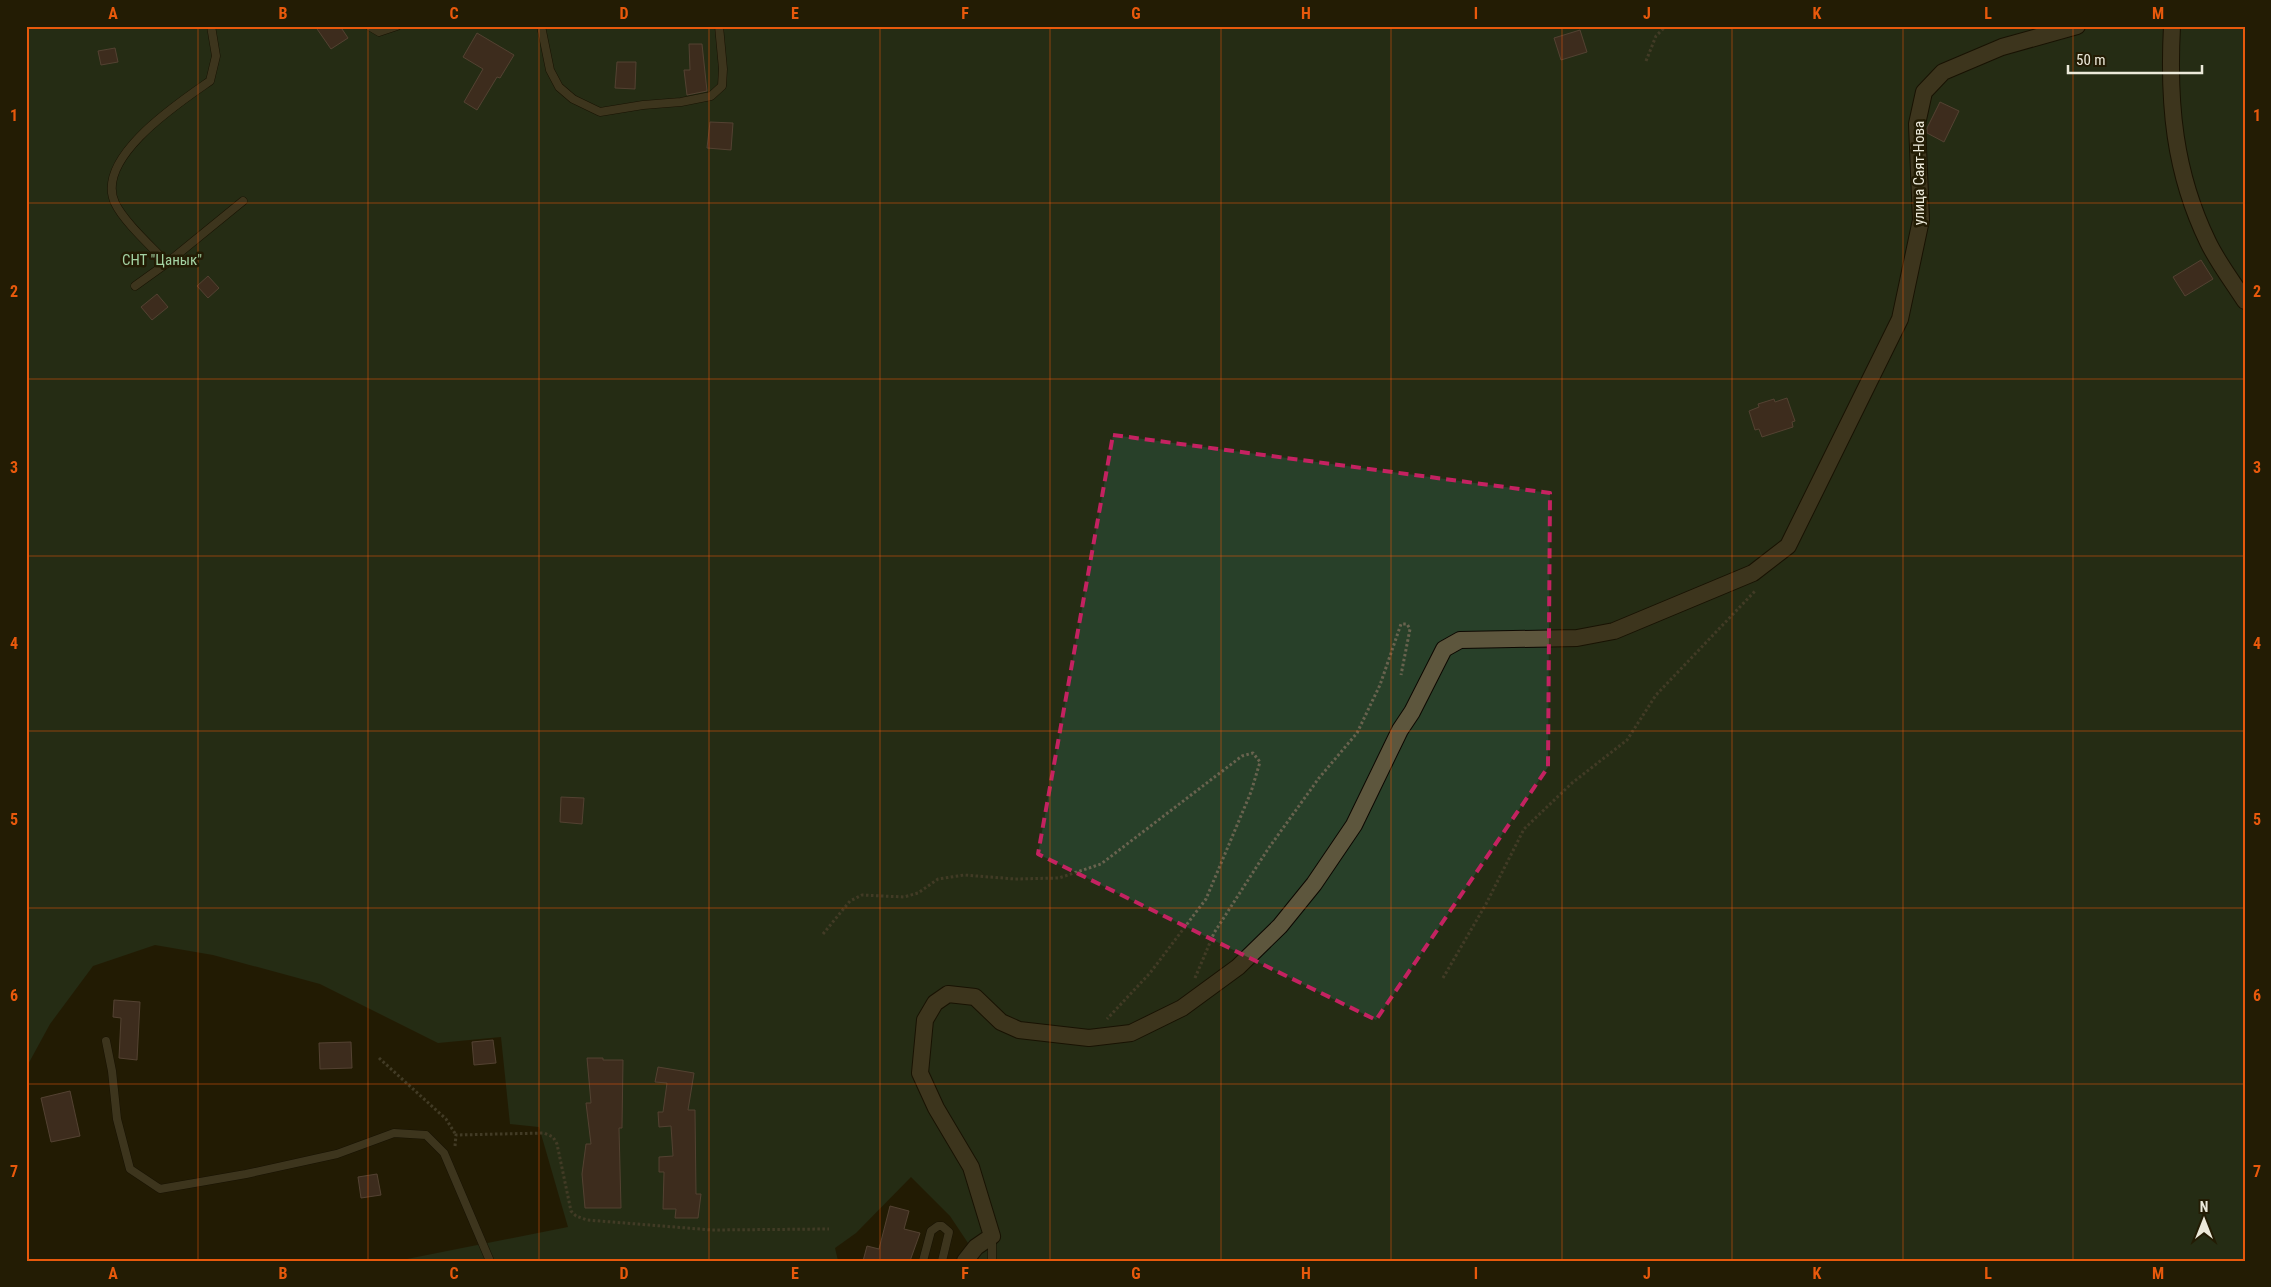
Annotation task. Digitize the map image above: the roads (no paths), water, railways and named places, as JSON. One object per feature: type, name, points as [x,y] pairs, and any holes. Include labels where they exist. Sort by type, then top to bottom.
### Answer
[{"type":"street","name":"улица Саят-Нова","points":[[992,1236],[971,1167],[936,1108],[920,1072],[925,1020],[935,1003],[948,994],[976,997],[1001,1022],[1019,1030],[1089,1038],[1130,1033],[1182,1008],[1238,967],[1280,926],[1314,884],[1354,824],[1400,730],[1412,712],[1444,649],[1460,640],[1577,638],[1614,631],[1754,573],[1788,546],[1900,319],[1921,220],[1916,124],[1924,92],[1943,72],[1952,68],[2002,47],[2077,26]]},
{"type":"street","points":[[2172,26],[2172,118],[2183,178],[2209,243],[2245,301]]},
{"type":"street","points":[[965,1261],[976,1247],[992,1236]]},
{"type":"lane","points":[[167,264],[135,230],[115,203],[111,188],[119,162],[134,141],[165,112],[210,80],[216,56],[211,26]]},
{"type":"lane","points":[[369,26],[379,32],[397,26]]},
{"type":"lane","points":[[541,26],[550,70],[559,87],[573,100],[600,112],[643,105],[681,102],[711,96],[722,86],[723,69],[719,26]]},
{"type":"lane","points":[[135,286],[167,264],[243,201]]},
{"type":"lane","points":[[106,1041],[112,1071],[116,1119],[130,1169],[160,1188],[246,1174],[337,1154],[394,1133],[426,1135],[444,1153],[490,1261]]},
{"type":"lane","points":[[923,1261],[931,1231],[938,1226],[942,1226],[949,1232],[942,1261]]},
{"type":"lane","points":[[992,1236],[992,1261]]},
{"type":"park label","name":"СНТ \"Цанык\"","points":[[162,260]]}]
